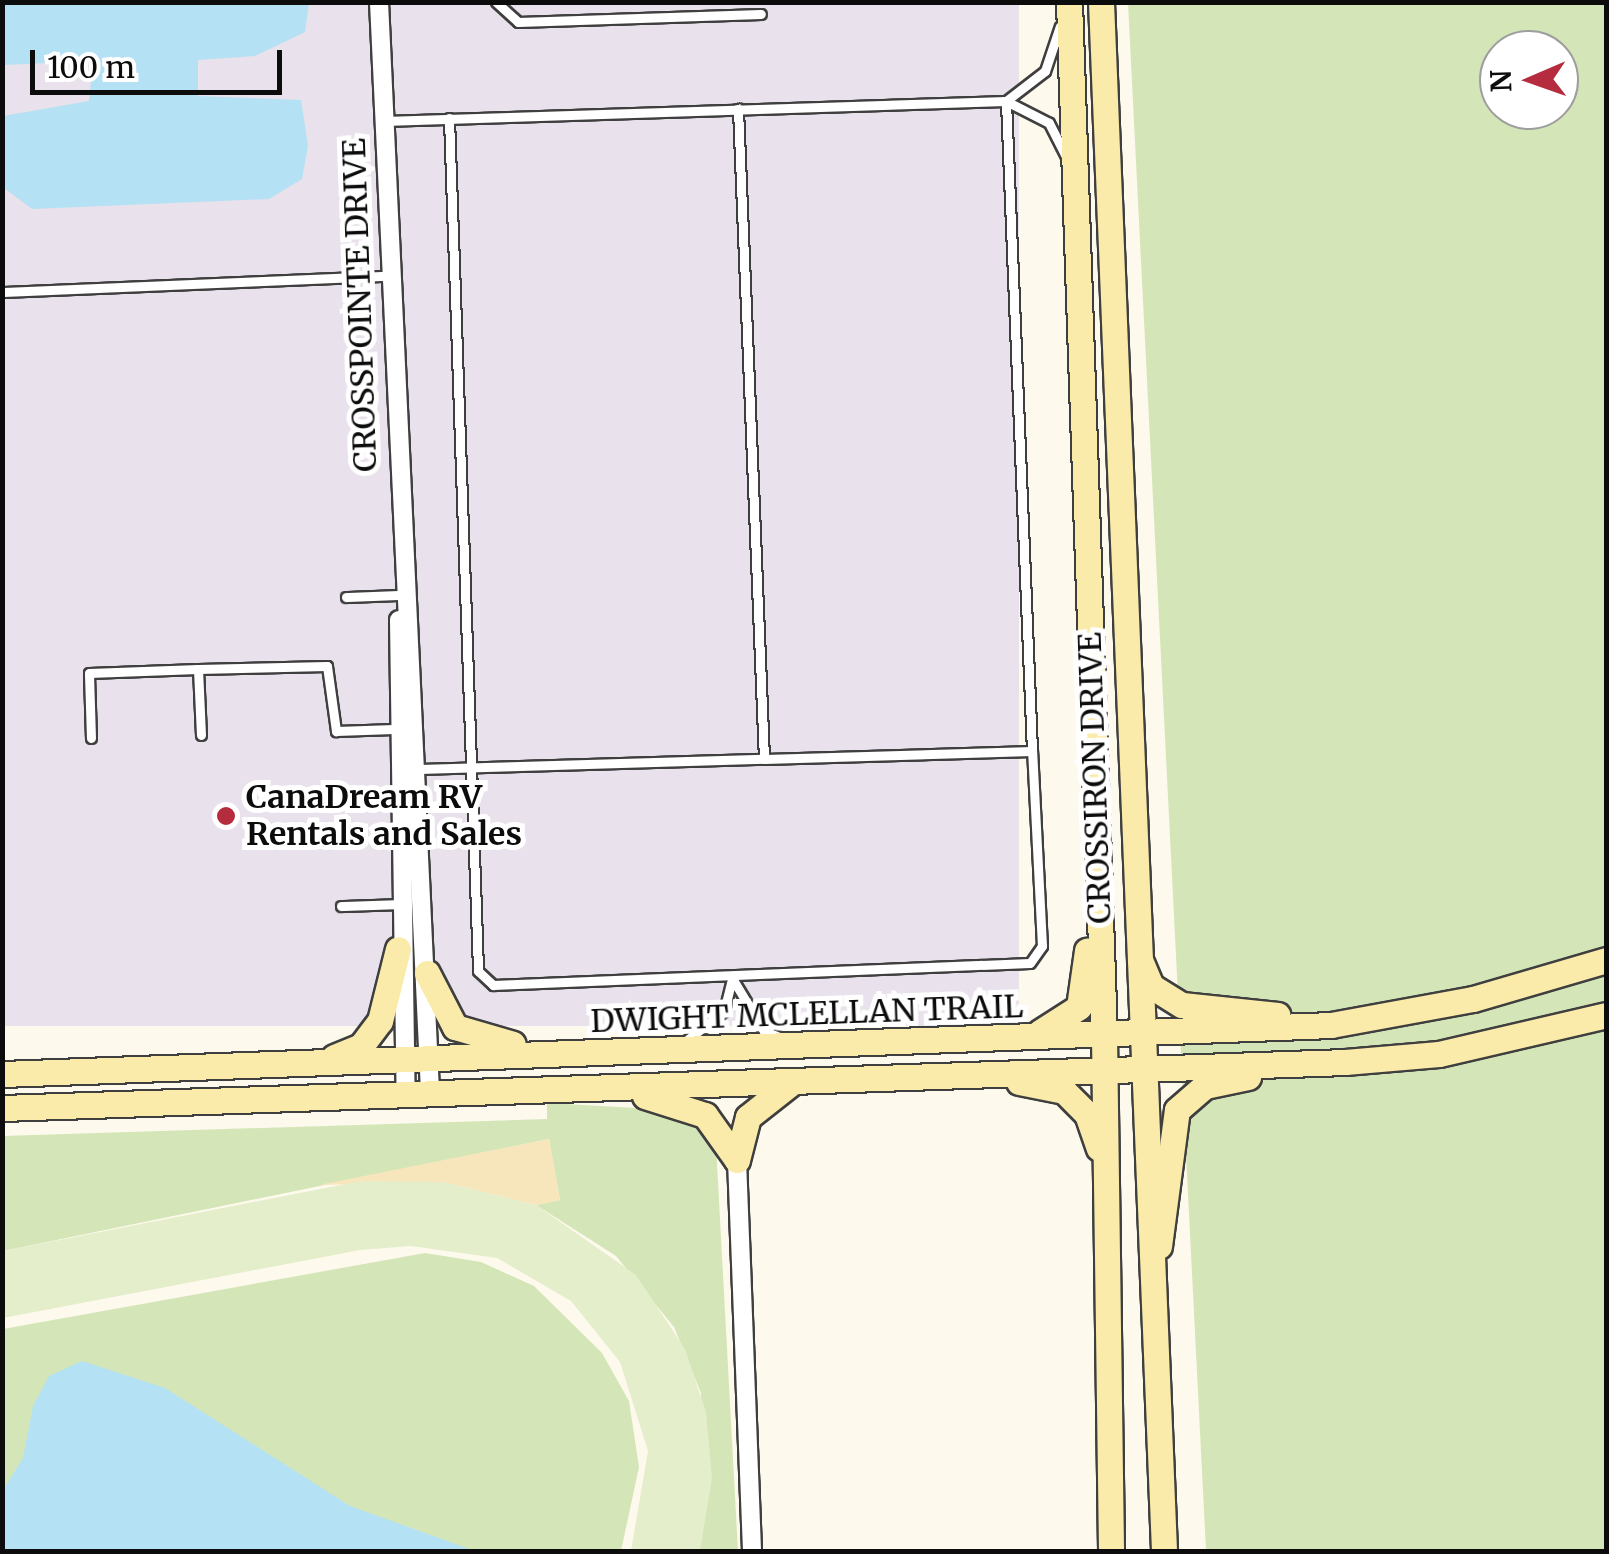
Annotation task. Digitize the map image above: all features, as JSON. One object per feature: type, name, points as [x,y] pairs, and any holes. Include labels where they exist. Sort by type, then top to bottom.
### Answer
[{"type":"main road","name":"CROSSIRON DRIVE","points":[[1101,2],[1138,1068],[1164,1552]]},
{"type":"main road","name":"CROSSIRON DRIVE","points":[[1069,4],[1105,1069],[1112,1552]]},
{"type":"main road","points":[[1014,1039],[1056,1028],[1079,1007],[1099,908]]},
{"type":"main road","points":[[1134,940],[1152,986],[1182,1004],[1331,1025]]},
{"type":"main road","points":[[310,1064],[372,1034],[398,949]]},
{"type":"main road","name":"DWIGHT MCLELLAN TRAIL","points":[[2,1074],[1331,1025],[1489,996],[1606,960]]},
{"type":"main road","points":[[427,973],[445,1016],[466,1034],[577,1054]]},
{"type":"main road","name":"DWIGHT MCLELLAN TRAIL","points":[[2,1108],[1346,1062],[1438,1054],[1606,1015]]},
{"type":"main road","points":[[1150,1316],[1177,1110],[1204,1086],[1346,1062]]},
{"type":"main road","points":[[975,1073],[1064,1091],[1086,1114],[1107,1169]]},
{"type":"main road","points":[[737,1160],[748,1117],[799,1079]]},
{"type":"main road","points":[[583,1088],[691,1106],[722,1131],[737,1160]]},
{"type":"street","name":"CROSSPOINTE DRIVE","points":[[379,2],[401,600],[419,769],[427,973],[416,1060]]},
{"type":"street","name":"CROSSPOINTE DRIVE","points":[[401,600],[394,728],[398,949],[416,1060]]},
{"type":"street","points":[[416,1060],[418,1093]]},
{"type":"street","points":[[737,1160],[752,1552]]},
{"type":"lane","points":[[496,2],[518,22],[762,14]]},
{"type":"lane","points":[[1006,101],[1045,72],[1069,4]]},
{"type":"lane","points":[[449,118],[478,971],[493,985],[732,978],[1030,964],[1042,946],[1006,101]]},
{"type":"lane","points":[[384,121],[1006,101],[1049,123],[1076,189]]},
{"type":"lane","points":[[738,109],[764,759]]},
{"type":"lane","points":[[2,292],[389,276]]},
{"type":"lane","points":[[346,597],[401,600]]},
{"type":"lane","points":[[91,738],[89,672],[327,666],[336,731],[394,728]]},
{"type":"lane","points":[[198,669],[201,735]]},
{"type":"lane","points":[[419,769],[1032,751]]},
{"type":"lane","points":[[341,906],[397,904]]},
{"type":"lane","points":[[732,978],[764,1031],[806,1046]]},
{"type":"lane","points":[[659,1051],[704,1033],[724,1011],[732,978]]},
{"type":"shaded area","points":[[2,3],[1019,3],[1019,1026],[2,1026]]},
{"type":"green space","points":[[1128,3],[1606,3],[1606,1551],[1206,1551]]},
{"type":"green space","points":[[547,1103],[673,1110],[697,1119],[716,1145],[738,1551],[699,1551],[701,1393],[674,1327],[616,1256],[536,1205],[560,1200],[549,1139],[3,1251],[2,1136],[547,1119]]},
{"type":"green space","points":[[361,1181],[444,1182],[536,1205],[636,1275],[685,1349],[706,1412],[712,1478],[700,1551],[631,1551],[648,1451],[620,1362],[571,1301],[497,1258],[411,1246],[360,1250],[3,1318],[3,1251]]},
{"type":"green space","points":[[425,1253],[481,1262],[534,1286],[602,1353],[629,1401],[639,1467],[621,1551],[3,1552],[3,1329]]},
{"type":"sand","points":[[549,1139],[560,1200],[536,1205],[444,1182],[319,1185]]},
{"type":"water","points":[[3,2],[309,3],[305,32],[255,56],[198,60],[198,96],[301,100],[308,146],[302,179],[269,199],[32,209],[4,188],[3,116],[89,101],[93,61],[3,65]]},
{"type":"water","points":[[82,1361],[165,1388],[350,1506],[475,1551],[3,1551],[3,1490],[23,1458],[33,1406],[49,1376]]},
{"type":"place","name":"CanaDream RV Rentals and Sales","points":[[226,816]]}]
